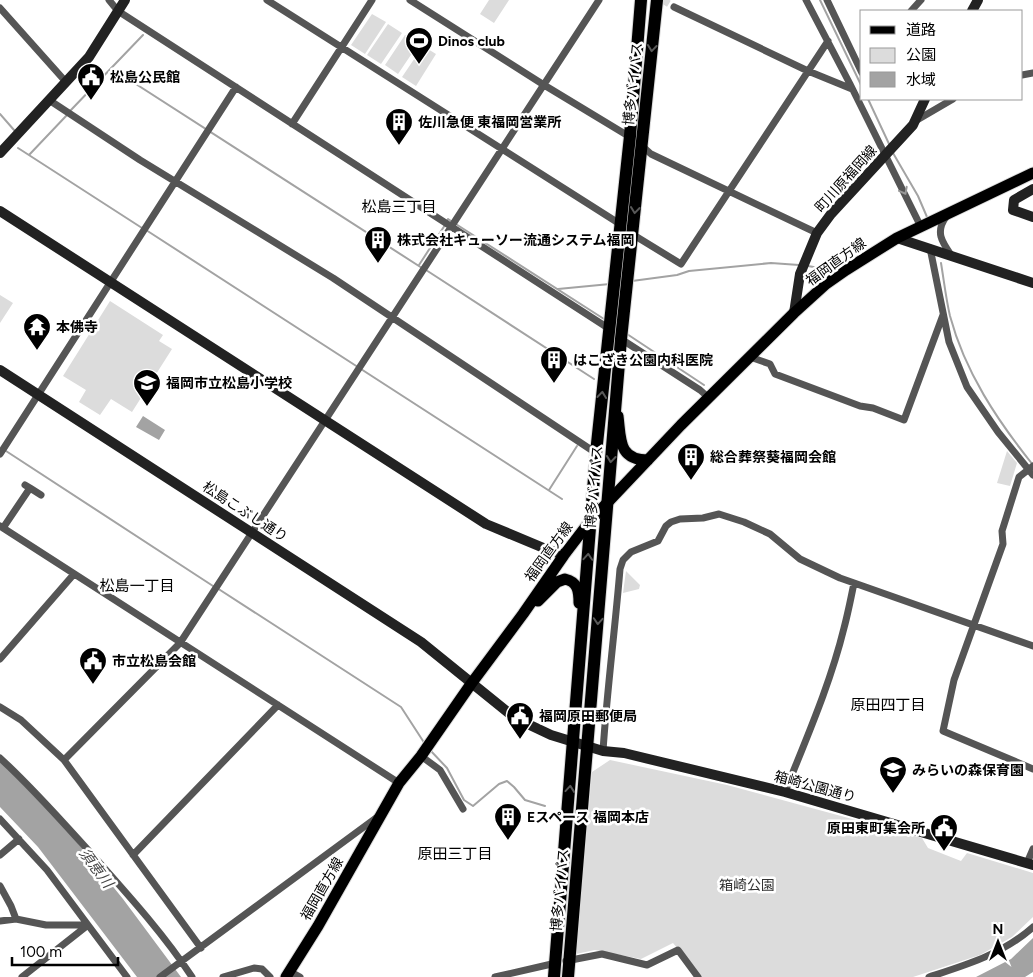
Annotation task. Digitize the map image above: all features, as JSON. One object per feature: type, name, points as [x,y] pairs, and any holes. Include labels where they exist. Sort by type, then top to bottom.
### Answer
[{"type":"highway","name":"博多バイパス","points":[[554,977],[596,452],[630,136],[641,0]]},
{"type":"highway","name":"博多バイパス","points":[[568,977],[621,339],[658,0]]},
{"type":"main road","name":"福岡直方線","points":[[291,975],[399,783],[421,756],[590,521],[709,398],[794,313],[826,284],[897,238],[1033,173]]},
{"type":"main road","points":[[616,404],[622,448],[636,460],[648,460]]},
{"type":"main road","points":[[523,614],[561,580],[569,580],[579,589],[578,688]]},
{"type":"street","points":[[109,0],[118,11],[608,328]]},
{"type":"street","points":[[0,153],[89,57],[125,0]]},
{"type":"street","points":[[267,0],[620,224]]},
{"type":"street","points":[[292,124],[372,0]]},
{"type":"street","points":[[410,0],[544,85],[630,136],[651,154],[817,233]]},
{"type":"street","points":[[64,760],[180,643],[599,0]]},
{"type":"street","points":[[806,0],[922,227]]},
{"type":"street","points":[[827,0],[860,68]]},
{"type":"street","points":[[912,10],[921,0]]},
{"type":"street","points":[[674,7],[808,71],[852,89]]},
{"type":"street","points":[[0,8],[66,82]]},
{"type":"street","points":[[632,234],[681,264],[828,41]]},
{"type":"street","points":[[854,55],[860,51]]},
{"type":"street","points":[[0,454],[236,87]]},
{"type":"street","points":[[49,100],[175,181],[282,246],[596,452]]},
{"type":"street","name":"町川原福岡線","points":[[794,313],[800,274],[817,233],[831,214],[916,120],[925,100]]},
{"type":"street","points":[[916,120],[951,100]]},
{"type":"street","points":[[1033,189],[1014,200],[1013,210],[1033,217]]},
{"type":"street","points":[[0,211],[486,524],[564,555]]},
{"type":"street","points":[[948,214],[941,226],[940,237],[951,256]]},
{"type":"street","points":[[897,238],[1033,283]]},
{"type":"street","points":[[930,248],[949,342],[966,387],[998,432],[1031,470],[1019,477],[1002,530],[1003,544],[954,680],[943,732],[1032,767]]},
{"type":"street","points":[[750,357],[770,364],[775,374],[860,406],[873,408],[904,420],[943,315]]},
{"type":"street","points":[[621,339],[700,390],[709,398]]},
{"type":"street","name":"松島こぶし通り","points":[[0,370],[421,642],[502,709],[522,722],[551,735],[574,741]]},
{"type":"street","points":[[41,495],[28,487],[2,527],[399,783]]},
{"type":"street","points":[[603,751],[607,691],[622,560],[631,552],[658,541],[666,526],[680,519],[703,518],[719,514],[730,517],[770,534],[800,559],[840,578],[1033,646]]},
{"type":"street","points":[[0,659],[74,574]]},
{"type":"street","points":[[785,792],[836,657],[854,583]]},
{"type":"street","points":[[133,855],[278,705]]},
{"type":"street","points":[[0,707],[21,720],[64,760],[201,948]]},
{"type":"street","name":"箱崎公園通り","points":[[574,741],[603,751],[624,753],[785,792],[1030,864]]},
{"type":"street","points":[[421,756],[440,770],[463,809]]},
{"type":"street","points":[[0,758],[36,792],[117,882],[182,961],[192,977]]},
{"type":"street","points":[[160,977],[381,815]]},
{"type":"street","points":[[0,819],[47,870],[127,977]]},
{"type":"street","points":[[0,855],[19,839]]},
{"type":"street","points":[[1030,864],[1033,849]]},
{"type":"street","points":[[0,886],[16,919]]},
{"type":"street","points":[[0,921],[16,919],[46,925],[88,925]]},
{"type":"street","points":[[26,976],[88,925]]},
{"type":"street","points":[[929,977],[980,961],[1021,938],[1033,927]]},
{"type":"street","points":[[495,977],[602,954],[647,965],[678,950],[698,977]]},
{"type":"street","points":[[223,977],[254,968],[262,969],[270,977]]},
{"type":"green space","name":"Dinos club","points":[[489,0],[509,0],[494,23],[480,14]]},
{"type":"green space","points":[[372,14],[386,22],[365,54],[351,45]]},
{"type":"green space","name":"Dinos club","points":[[388,24],[402,33],[381,64],[367,55]]},
{"type":"green space","name":"Dinos club","points":[[405,35],[419,43],[398,74],[385,65]]},
{"type":"green space","name":"Dinos club","points":[[423,46],[436,54],[416,86],[402,77]]},
{"type":"green space","points":[[0,295],[13,303],[0,323]]},
{"type":"green space","points":[[110,301],[163,335],[159,341],[172,349],[132,412],[111,399],[100,415],[79,402],[86,390],[63,376]]},
{"type":"green space","points":[[1007,451],[1017,463],[1010,486],[997,483]]},
{"type":"green space","points":[[626,571],[640,585],[639,589],[623,593]]},
{"type":"green space","name":"箱崎公園","points":[[610,760],[727,785],[922,838],[928,848],[961,861],[967,853],[1033,873],[1033,917],[1012,937],[980,955],[913,977],[701,977],[673,943],[641,959],[595,950],[576,954],[592,772]]},
{"type":"water","points":[[143,416],[165,430],[159,440],[136,427]]},
{"type":"water","name":"須恵川","points":[[0,761],[63,825],[123,899],[181,977],[137,977],[38,847],[0,807]]},
{"type":"water","points":[[1033,938],[1033,972],[1025,977],[976,977],[1011,959]]},
{"type":"waterway","points":[[820,0],[860,83]]},
{"type":"waterway","points":[[70,111],[143,35]]},
{"type":"waterway","points":[[111,68],[422,268]]},
{"type":"waterway","points":[[868,100],[890,146]]},
{"type":"waterway","points":[[0,114],[14,130]]},
{"type":"waterway","points":[[29,155],[67,115]]},
{"type":"waterway","points":[[18,148],[142,228]]},
{"type":"waterway","points":[[893,153],[918,196],[927,217]]},
{"type":"waterway","points":[[447,221],[448,219],[604,319]]},
{"type":"waterway","points":[[419,265],[445,225]]},
{"type":"waterway","points":[[146,230],[562,499]]},
{"type":"waterway","points":[[632,281],[677,275],[689,271],[771,263],[799,265]]},
{"type":"waterway","points":[[941,263],[950,316],[964,357],[995,413],[1033,465]]},
{"type":"waterway","points":[[808,266],[830,270]]},
{"type":"waterway","points":[[426,270],[594,379]]},
{"type":"waterway","points":[[558,289],[610,284]]},
{"type":"waterway","points":[[627,334],[704,385]]},
{"type":"waterway","points":[[549,490],[577,446]]},
{"type":"waterway","points":[[6,451],[213,586]]},
{"type":"waterway","points":[[217,588],[401,707],[425,744]]},
{"type":"waterway","points":[[430,750],[447,768],[464,800],[473,806],[499,784],[507,781],[525,800],[545,806]]},
{"type":"tunnel","points":[[663,0],[674,7]]},
{"type":"place","name":"Dinos club","points":[[419,65]]},
{"type":"place","name":"松島公民館","points":[[91,101]]},
{"type":"place","name":"佐川急便 東福岡営業所","points":[[399,146]]},
{"type":"place","name":"株式会社キューソー流通システム福岡","points":[[378,264]]},
{"type":"place","name":"本佛寺","points":[[37,351]]},
{"type":"place","name":"はこざき公園内科医院","points":[[554,384]]},
{"type":"place","name":"福岡市立松島小学校","points":[[147,407]]},
{"type":"place","name":"総合葬祭葵福岡会館","points":[[691,481]]},
{"type":"place","name":"市立松島会館","points":[[93,685]]},
{"type":"place","name":"福岡原田郵便局","points":[[520,740]]},
{"type":"place","name":"みらいの森保育園","points":[[893,794]]},
{"type":"place","name":"Eスペース 福岡本店","points":[[508,841]]},
{"type":"place","name":"原田東町集会所","points":[[944,852]]},
{"type":"district","name":"松島三丁目","points":[[399,207]]},
{"type":"district","name":"松島一丁目","points":[[137,586]]},
{"type":"district","name":"原田四丁目","points":[[888,705]]},
{"type":"district","name":"原田三丁目","points":[[455,854]]}]
